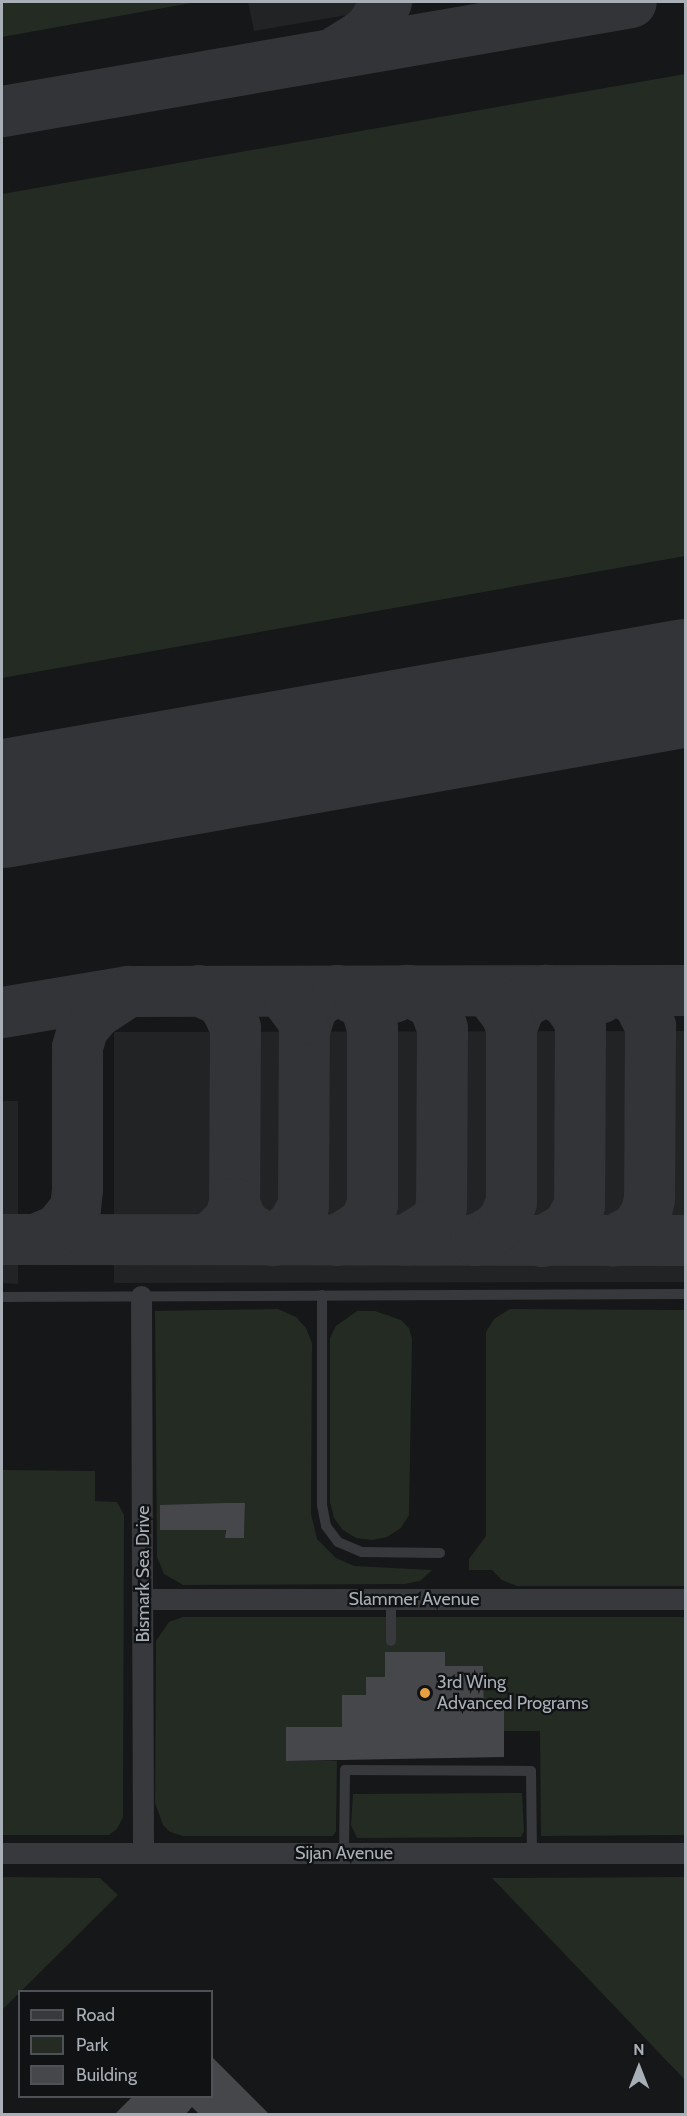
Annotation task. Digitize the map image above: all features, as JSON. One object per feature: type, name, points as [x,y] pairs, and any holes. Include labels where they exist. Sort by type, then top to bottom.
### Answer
[{"type":"street","name":"Bismark Sea Drive","points":[[141,1296],[143,1852]]},
{"type":"street","name":"Slammer Avenue","points":[[143,1599],[686,1599]]},
{"type":"street","name":"Sijan Avenue","points":[[2,1853],[686,1853]]},
{"type":"lane","points":[[2,1297],[686,1294]]},
{"type":"lane","points":[[322,1295],[322,1504],[326,1526],[338,1542],[362,1552],[441,1553]]},
{"type":"lane","points":[[391,1599],[391,1641]]},
{"type":"lane","points":[[344,1853],[345,1770],[531,1771],[532,1853]]},
{"type":"shaded area","points":[[248,2],[423,2],[254,31]]},
{"type":"shaded area","points":[[685,1031],[685,1282],[114,1283],[114,1032]]},
{"type":"shaded area","points":[[2,1101],[18,1101],[18,1284],[2,1283]]},
{"type":"green space","points":[[2,2],[197,2],[2,37]]},
{"type":"green space","points":[[685,74],[685,556],[2,678],[2,194]]},
{"type":"green space","points":[[278,1309],[296,1317],[306,1328],[312,1343],[311,1514],[317,1539],[336,1558],[354,1566],[432,1570],[420,1581],[405,1584],[183,1585],[164,1574],[157,1557],[155,1311]],"holes":[[[226,1503],[245,1503],[244,1538],[225,1538]],[[160,1505],[204,1505],[160,1529]]]},
{"type":"green space","points":[[510,1309],[685,1310],[685,1586],[517,1586],[502,1580],[492,1570],[469,1570],[469,1559],[486,1536],[486,1332],[494,1319]]},
{"type":"green space","points":[[357,1311],[375,1311],[401,1320],[409,1328],[412,1339],[409,1515],[401,1528],[387,1537],[372,1540],[356,1538],[343,1530],[334,1518],[330,1502],[330,1338],[336,1326]]},
{"type":"green space","points":[[2,1470],[95,1471],[95,1501],[117,1502],[124,1515],[123,1817],[117,1829],[109,1835],[2,1835]]},
{"type":"green space","points":[[183,1617],[685,1617],[685,1835],[541,1836],[540,1731],[504,1731],[504,1709],[484,1709],[483,1666],[445,1666],[444,1652],[385,1652],[388,1727],[286,1727],[286,1761],[337,1761],[336,1831],[333,1836],[183,1836],[170,1832],[163,1825],[155,1803],[156,1641],[169,1622]],"holes":[[[342,1695],[359,1695],[358,1713],[342,1713]]]},
{"type":"green space","points":[[522,1793],[524,1831],[521,1837],[357,1838],[351,1825],[353,1794]]},
{"type":"green space","points":[[2,1877],[100,1878],[118,1895],[22,1990],[18,1990],[18,1994],[2,2010]]},
{"type":"green space","points":[[686,1877],[685,2080],[492,1878]]},
{"type":"building","points":[[245,1503],[244,1538],[225,1538],[226,1530],[160,1530],[160,1505]]},
{"type":"building","name":"3rd Wing Advanced Programs","points":[[385,1652],[445,1652],[445,1666],[483,1666],[484,1709],[504,1709],[504,1757],[286,1761],[286,1727],[342,1727],[342,1695],[366,1695],[366,1677],[385,1677]]},
{"type":"building","points":[[213,2058],[270,2115],[200,2115],[192,2107],[185,2115],[114,2115],[131,2098],[213,2098]]},
{"type":"taxiway","points":[[333,53],[362,35],[372,25],[386,2]]},
{"type":"taxiway","points":[[2,111],[631,2]]},
{"type":"taxiway","points":[[198,990],[218,999],[226,1008],[235,1027],[234,1203],[229,1219],[216,1232]]},
{"type":"taxiway","points":[[304,1030],[311,1008],[320,999],[337,990],[360,1001],[367,1011],[372,1028],[372,1204],[364,1223],[337,1240]]},
{"type":"taxiway","points":[[393,997],[407,990],[427,1000],[435,1008],[442,1028],[441,1206],[436,1219],[406,1240]]},
{"type":"taxiway","points":[[511,1028],[518,1009],[525,1001],[546,990],[566,1001],[578,1018],[580,1028],[579,1205],[568,1226],[542,1241]]},
{"type":"taxiway","points":[[599,998],[612,990],[626,994],[638,1002],[650,1026],[649,1198],[646,1212],[636,1228],[612,1241]]},
{"type":"taxiway","points":[[2,1012],[128,991],[686,990]]},
{"type":"taxiway","points":[[35,1239],[58,1229],[75,1208],[77,1047],[82,1029],[96,1012],[128,991]]},
{"type":"taxiway","points":[[475,1240],[496,1228],[504,1218],[511,1202],[511,1028],[506,1014],[495,1000]]},
{"type":"taxiway","points":[[234,1203],[241,1220],[250,1229],[272,1240],[292,1225],[303,1205],[304,1030],[302,1019],[289,1002]]},
{"type":"taxiway","points":[[2,1239],[686,1240]]},
{"type":"runway","points":[[2,804],[686,683]]},
{"type":"place","name":"3rd Wing Advanced Programs","points":[[425,1693]]}]
